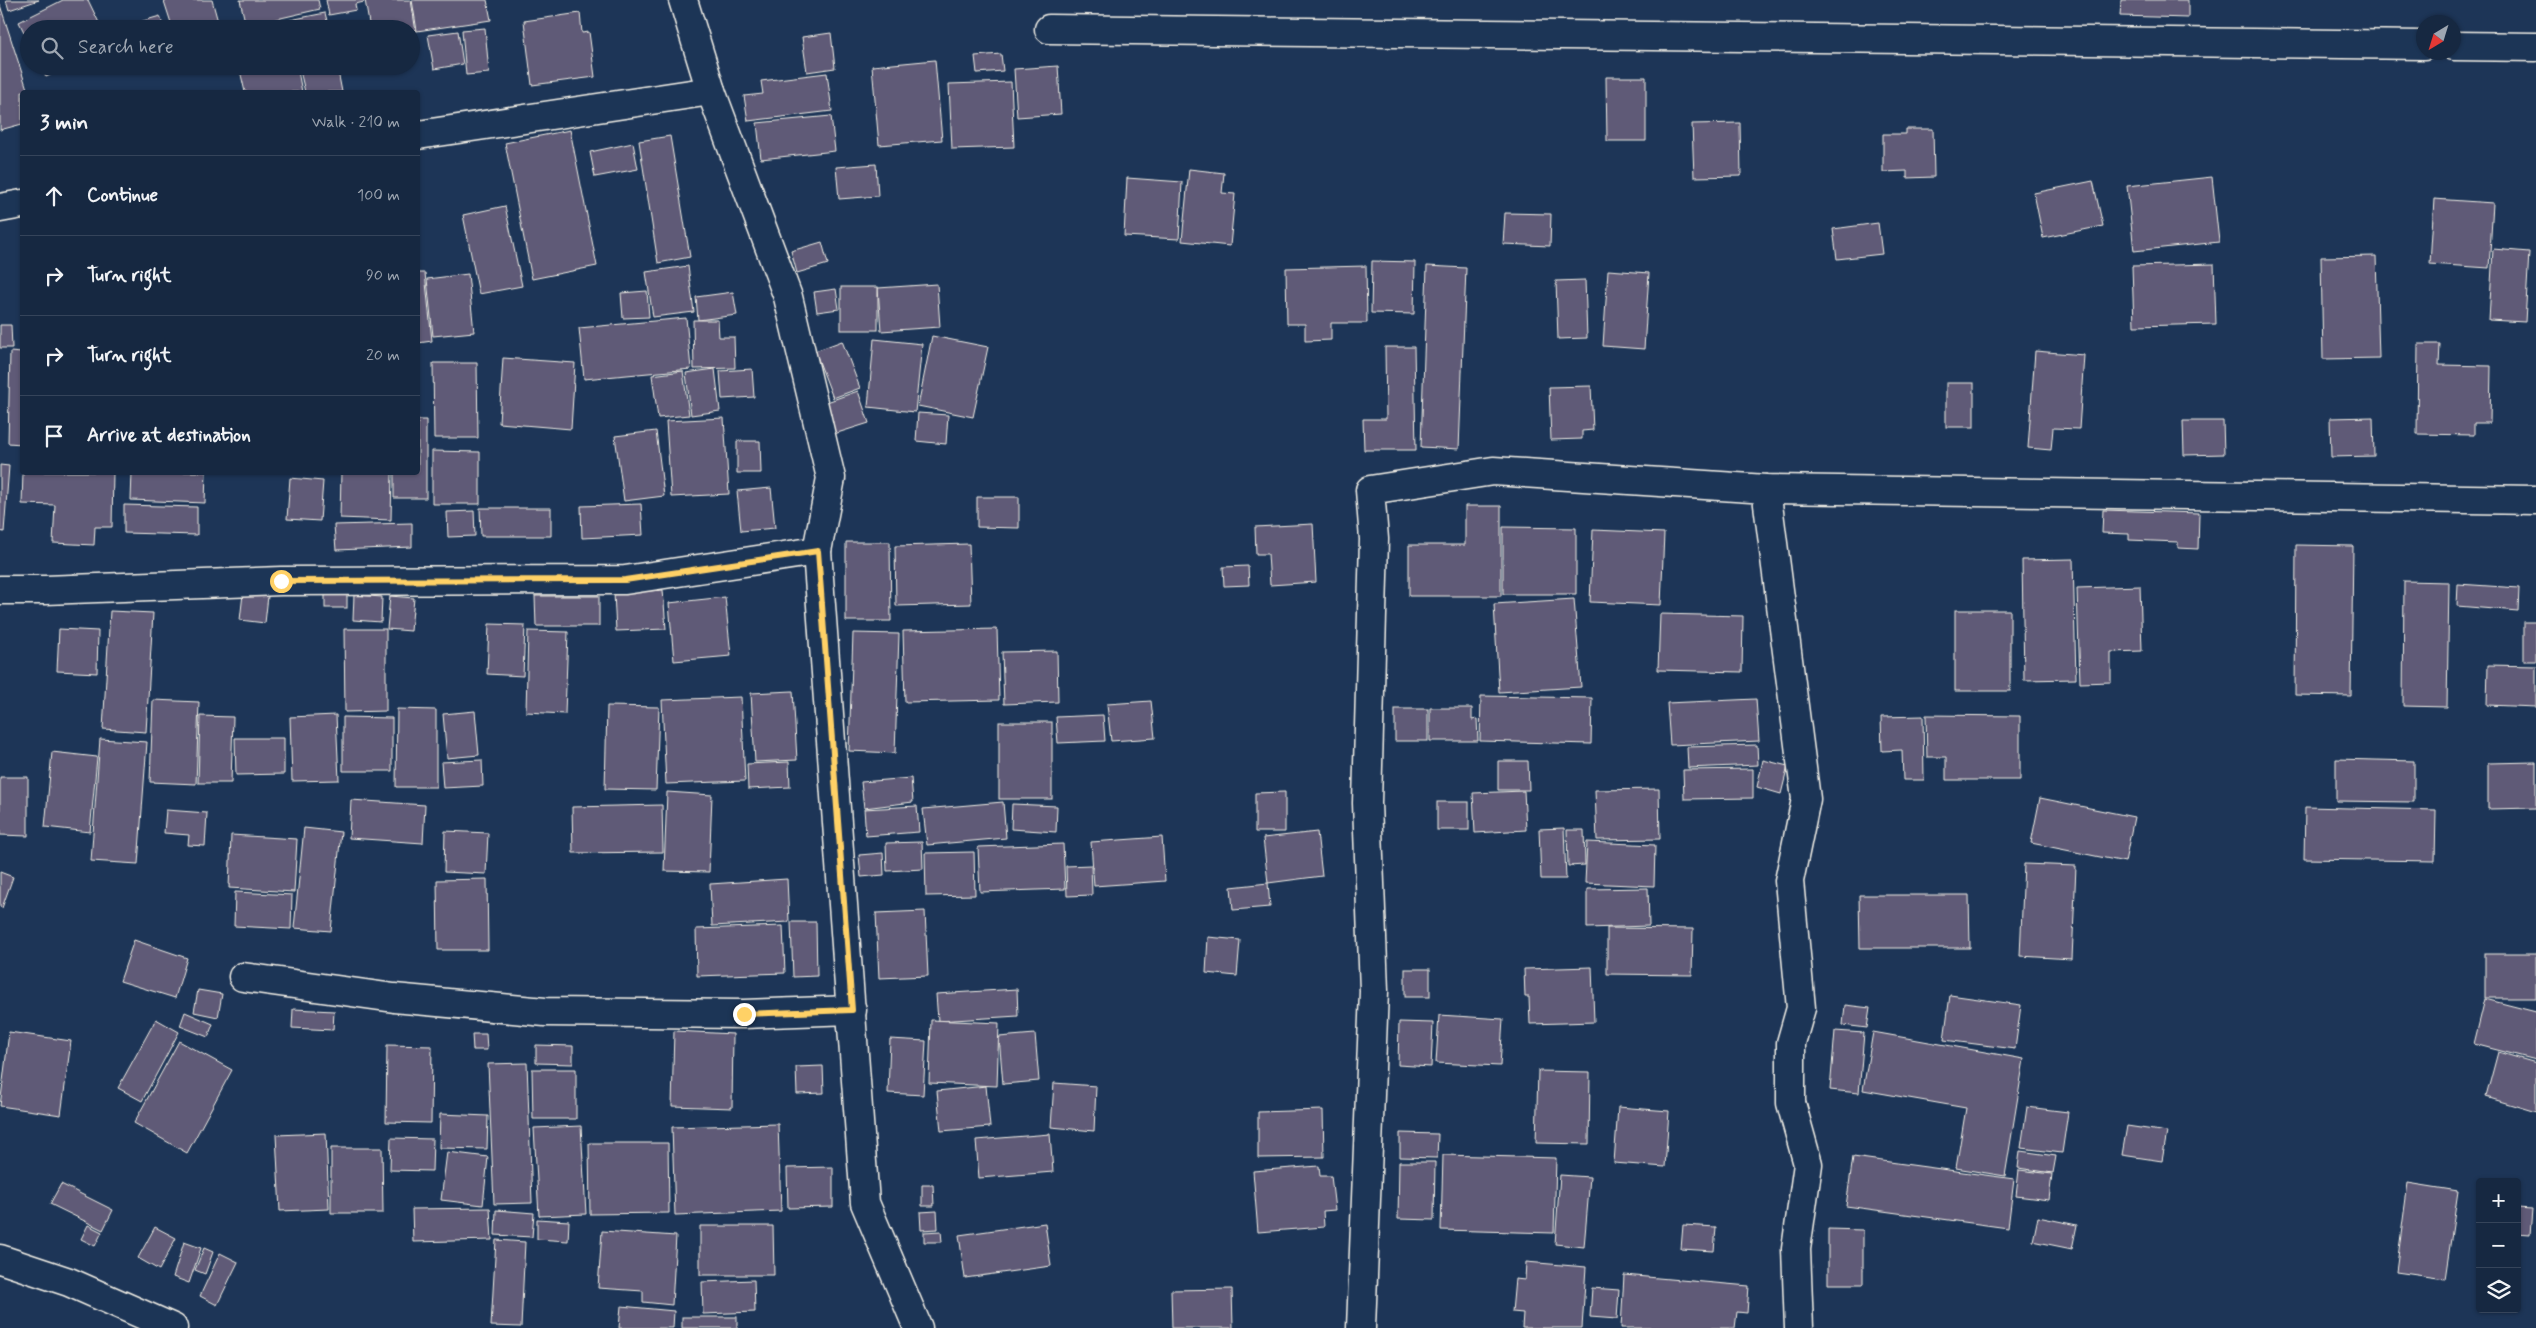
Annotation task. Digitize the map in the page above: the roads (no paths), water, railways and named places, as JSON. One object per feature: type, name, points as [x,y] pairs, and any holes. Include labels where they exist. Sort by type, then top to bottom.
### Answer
[{"type":"street","points":[[683,0],[711,91],[788,297],[831,478],[818,551],[865,1203],[918,1328]]},
{"type":"street","points":[[1049,29],[2416,45]]},
{"type":"street","points":[[2461,46],[2536,46]]},
{"type":"street","points":[[420,135],[711,91]]},
{"type":"street","points":[[0,208],[20,204]]},
{"type":"street","points":[[1361,1328],[1374,991],[1367,803],[1374,539],[1370,490],[1492,471],[1766,489],[2536,500]]},
{"type":"street","points":[[1766,489],[1806,799],[1789,881],[1801,1008],[1791,1043],[1791,1103],[1808,1164],[1796,1249],[1799,1328]]},
{"type":"street","points":[[0,590],[281,581],[625,580],[818,551]]},
{"type":"street","points":[[243,977],[394,998],[545,1012],[744,1014],[852,1010]]},
{"type":"street","points":[[0,1259],[69,1282],[173,1328]]}]
